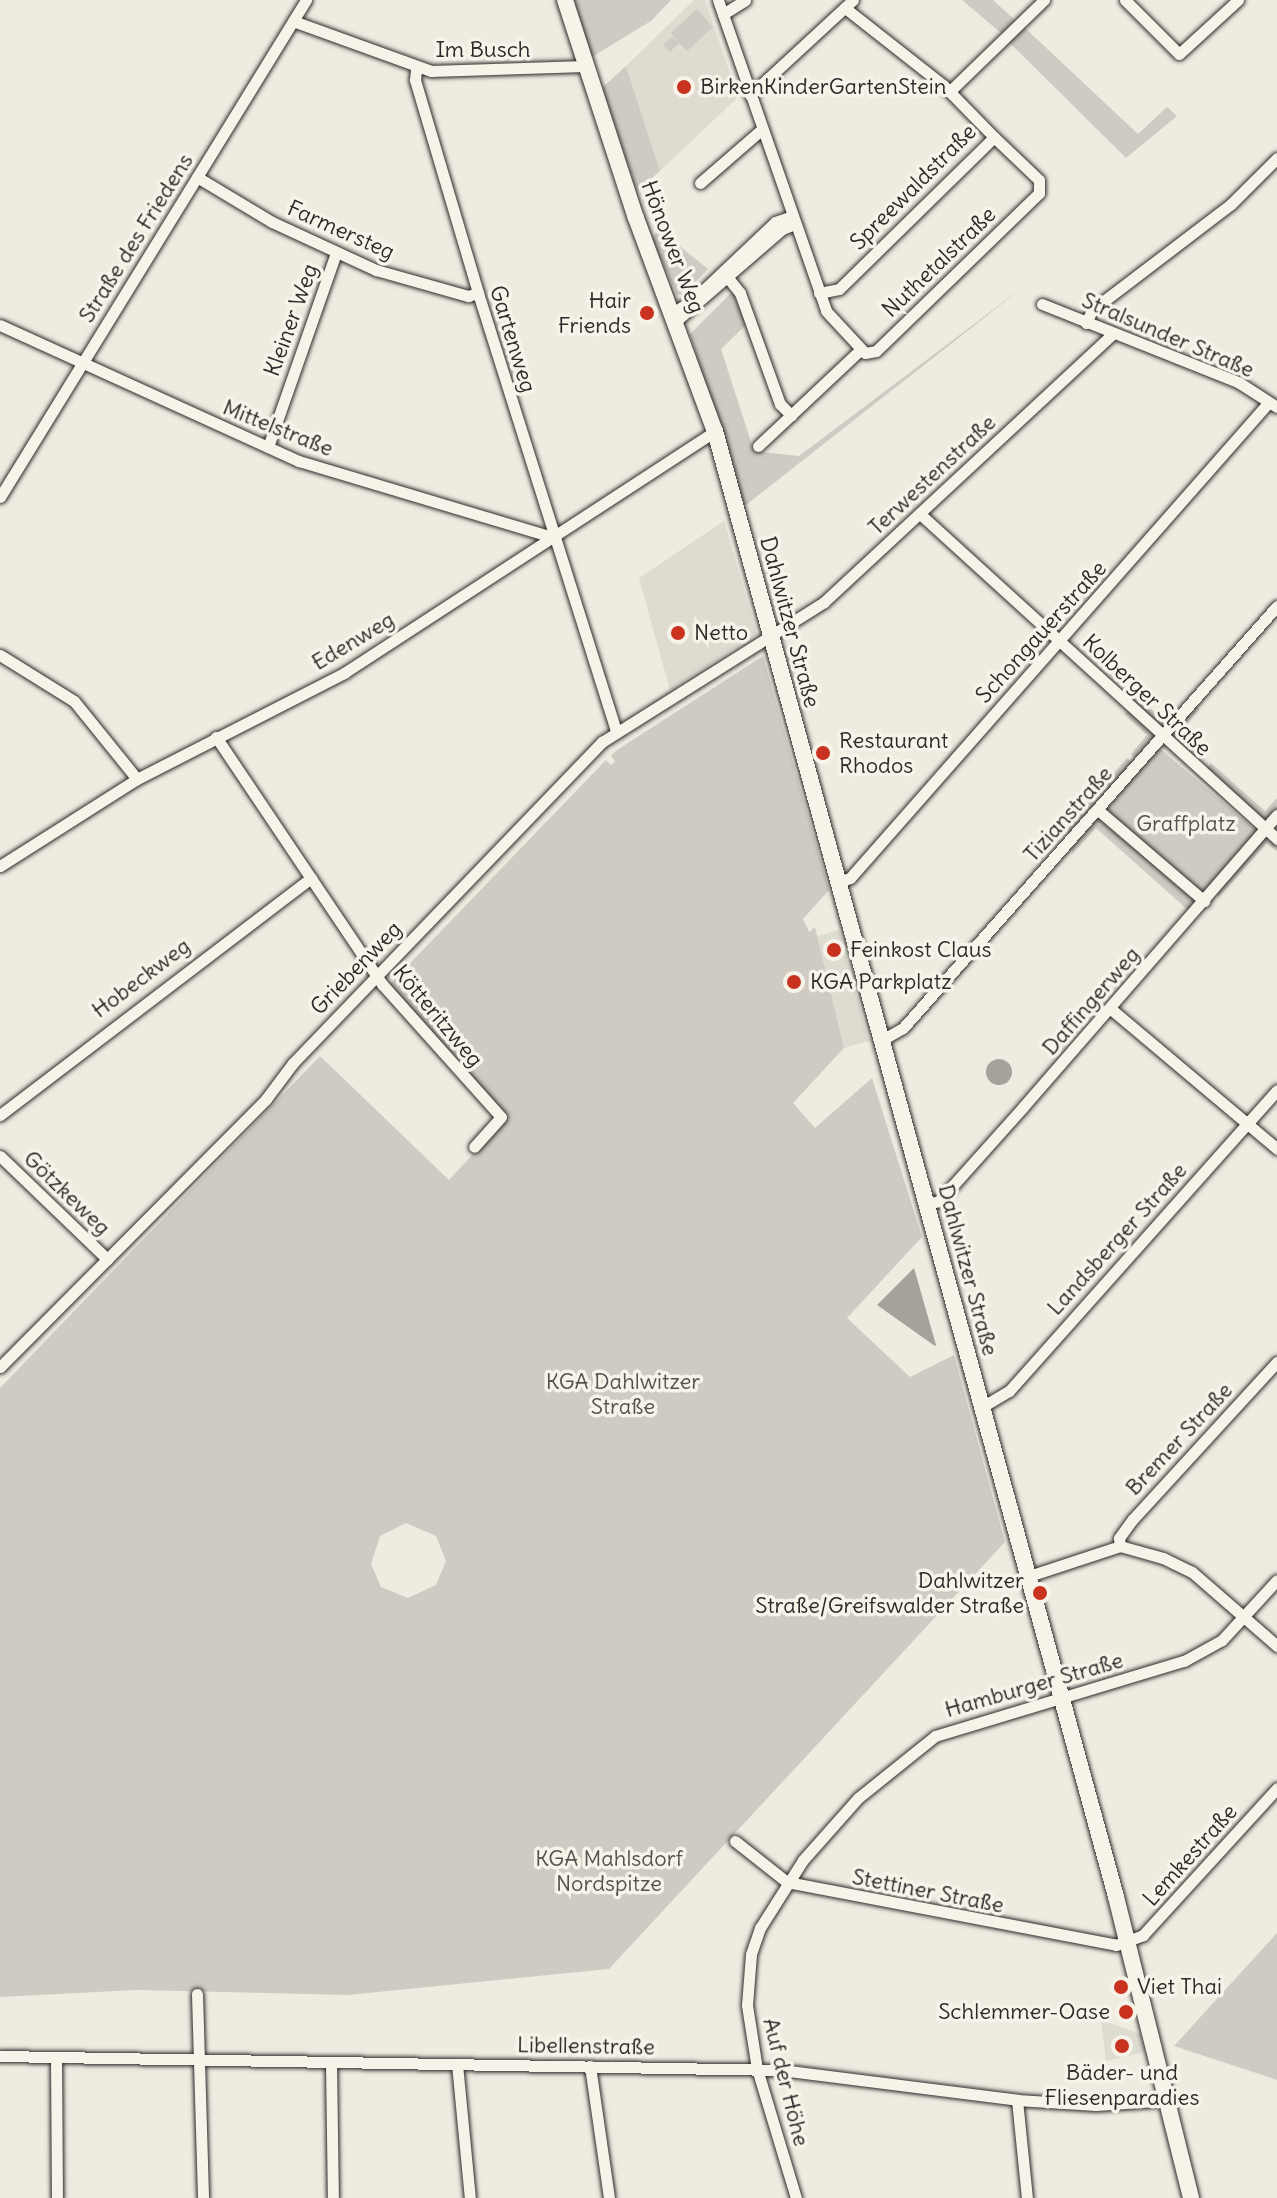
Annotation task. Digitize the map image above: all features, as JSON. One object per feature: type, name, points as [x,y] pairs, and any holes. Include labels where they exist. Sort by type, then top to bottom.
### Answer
[{"type":"main road","name":"Hönower Weg","points":[[565,0],[585,66],[715,431],[737,512]]},
{"type":"main road","name":"Dahlwitzer Straße","points":[[737,512],[1129,1942],[1170,2100],[1191,2198]]},
{"type":"street","name":"Straße des Friedens","points":[[0,497],[306,0]]},
{"type":"street","points":[[718,0],[826,311],[861,349],[758,446]]},
{"type":"street","points":[[723,14],[745,0]]},
{"type":"street","points":[[950,91],[1044,0]]},
{"type":"street","points":[[1131,2],[1179,54],[1238,0]]},
{"type":"street","points":[[750,95],[849,4]]},
{"type":"street","name":"Spreewaldstraße","points":[[819,293],[839,289],[994,137],[950,91],[849,4]]},
{"type":"street","name":"Im Busch","points":[[293,21],[416,69],[585,66]]},
{"type":"street","name":"Gartenweg","points":[[416,69],[415,80],[478,293],[579,621],[616,730]]},
{"type":"street","points":[[700,183],[761,130]]},
{"type":"street","name":"Nuthetalstraße","points":[[861,349],[876,351],[1039,193],[1039,180],[994,137]]},
{"type":"street","points":[[1086,323],[1092,310],[1231,204],[1277,158]]},
{"type":"street","name":"Farmersteg","points":[[197,177],[336,253],[431,286],[468,296],[478,293]]},
{"type":"street","points":[[675,316],[775,222],[793,220]]},
{"type":"street","points":[[675,316],[728,278],[793,220]]},
{"type":"street","name":"Kleiner Weg","points":[[268,447],[336,253]]},
{"type":"street","points":[[728,278],[740,293],[780,404],[791,415]]},
{"type":"street","name":"Stralsunder Straße","points":[[1042,304],[1111,335],[1238,382],[1273,405]]},
{"type":"street","name":"Mittelstraße","points":[[0,325],[268,447],[332,472],[553,537]]},
{"type":"street","name":"Terwestenstraße","points":[[771,633],[824,602],[1111,335]]},
{"type":"street","name":"Schongauerstraße","points":[[839,882],[850,878],[1273,405]]},
{"type":"street","name":"Edenweg","points":[[0,866],[137,779],[344,673],[715,431]]},
{"type":"street","name":"Kolberger Straße","points":[[920,514],[1277,839]]},
{"type":"street","name":"Tizianstraße","points":[[882,1040],[903,1028],[1277,606]]},
{"type":"street","name":"Griebenweg","points":[[0,1367],[266,1099],[378,976],[616,730],[771,633]]},
{"type":"street","points":[[0,655],[74,701],[137,779]]},
{"type":"street","name":"Kötteritzweg","points":[[216,737],[378,976],[501,1117],[474,1147]]},
{"type":"street","points":[[1098,810],[1204,901]]},
{"type":"street","name":"Daffingerweg","points":[[927,1204],[939,1201],[1111,1009],[1277,815]]},
{"type":"street","name":"Hobeckweg","points":[[0,1115],[311,878]]},
{"type":"street","points":[[1111,1009],[1277,1149]]},
{"type":"street","name":"Landsberger Straße","points":[[982,1407],[1009,1391],[1277,1090]]},
{"type":"street","name":"Götzkeweg","points":[[0,1156],[107,1259]]},
{"type":"street","name":"Bremer Straße","points":[[1120,1546],[1119,1538],[1133,1519],[1277,1362]]},
{"type":"street","points":[[1029,1576],[1120,1546],[1192,1572],[1277,1646]]},
{"type":"street","name":"Hamburger Straße","points":[[748,1974],[760,1928],[787,1882],[839,1819],[901,1758],[967,1723],[1184,1661],[1222,1640],[1277,1580]]},
{"type":"street","name":"Lemkestraße","points":[[1129,1942],[1143,1935],[1277,1788]]},
{"type":"street","name":"Stettiner Straße","points":[[735,1841],[787,1882],[1108,1944],[1129,1942]]},
{"type":"street","name":"Auf der Höhe","points":[[748,1974],[747,2005],[757,2069],[796,2198]]},
{"type":"street","points":[[197,1994],[203,2198]]},
{"type":"street","name":"Libellenstraße","points":[[0,2056],[757,2069],[887,2080],[1017,2100],[1096,2105],[1170,2100]]},
{"type":"street","points":[[56,2057],[57,2198]]},
{"type":"street","points":[[331,2062],[333,2198]]},
{"type":"street","points":[[457,2064],[470,2198]]},
{"type":"street","points":[[590,2066],[609,2198]]},
{"type":"street","points":[[1017,2100],[1027,2198]]},
{"type":"shaded area","name":"BirkenKinderGartenStein","points":[[694,0],[705,0],[738,97],[660,171],[626,66]]},
{"type":"shaded area","points":[[724,521],[757,634],[670,690],[639,578]]},
{"type":"shaded area","points":[[839,930],[869,1041],[844,1048],[817,936]]},
{"type":"shaded area","points":[[999,1059],[1008,1063],[1012,1072],[1008,1081],[999,1085],[990,1081],[986,1072],[990,1063]]},
{"type":"shaded area","points":[[914,1268],[936,1345],[935,1346],[877,1305]]},
{"type":"shaded area","points":[[1101,2020],[1140,2034],[1144,2052],[1106,2061]]},
{"type":"green space","points":[[574,0],[671,0],[651,21],[587,60]]},
{"type":"green space","points":[[962,0],[993,0],[1015,20],[1001,33]]},
{"type":"green space","points":[[697,9],[713,27],[687,51],[679,43],[670,52],[663,45],[672,37],[678,42],[671,33]]},
{"type":"green space","points":[[1024,27],[1138,134],[1167,107],[1177,116],[1126,158],[1009,42]]},
{"type":"green space","points":[[626,66],[660,171],[637,191],[602,88]]},
{"type":"green space","points":[[658,229],[708,269],[684,294],[677,295],[652,239]]},
{"type":"green space","points":[[1026,285],[743,505],[690,334],[732,292],[748,323],[721,349],[754,451],[799,456]]},
{"type":"green space","name":"KGA Dahlwitzer Straße","points":[[763,656],[829,890],[803,919],[809,932],[815,927],[844,1048],[793,1103],[815,1128],[872,1078],[922,1237],[847,1318],[910,1377],[954,1355],[1005,1542],[609,1969],[348,1995],[136,1990],[0,1997],[0,1388],[320,1056],[449,1180],[508,1116],[389,985],[606,760],[611,765],[615,761],[611,756]],"holes":[[[406,1523],[436,1536],[446,1561],[436,1585],[408,1598],[381,1587],[371,1564],[380,1536]]]},
{"type":"green space","points":[[1135,695],[1162,719],[1173,706],[1179,712],[1164,729],[1128,702]]},
{"type":"green space","points":[[1194,704],[1200,709],[1178,734],[1200,753],[1193,760],[1170,737]]},
{"type":"green space","points":[[1129,710],[1153,734],[1153,743],[1138,761],[1131,754],[1147,735],[1124,714]]},
{"type":"green space","name":"Graffplatz","points":[[1158,747],[1258,832],[1204,894],[1106,811]]},
{"type":"green space","points":[[1127,758],[1134,764],[1069,837],[1066,827]]},
{"type":"green space","points":[[1211,763],[1265,811],[1277,798],[1277,809],[1265,821],[1205,769]]},
{"type":"green space","points":[[1101,816],[1197,899],[1188,910],[1096,828],[1073,853],[1068,847]]},
{"type":"green space","points":[[1263,838],[1277,845],[1277,851],[1267,843],[1219,897],[1215,893]]},
{"type":"green space","points":[[1277,1933],[1277,2080],[1174,2046]]},
{"type":"place","name":"BirkenKinderGartenStein","points":[[684,87]]},
{"type":"place","name":"Hair Friends","points":[[647,313]]},
{"type":"place","name":"Netto","points":[[678,633]]},
{"type":"place","name":"Restaurant Rhodos","points":[[823,753]]},
{"type":"place","name":"Feinkost Claus","points":[[834,950]]},
{"type":"place","name":"KGA Parkplatz","points":[[794,982]]},
{"type":"place","name":"Dahlwitzer Straße/Greifswalder Straße","points":[[1040,1593]]},
{"type":"place","name":"Viet Thai","points":[[1121,1987]]},
{"type":"place","name":"Schlemmer-Oase","points":[[1126,2012]]},
{"type":"place","name":"Bäder- und Fliesenparadies","points":[[1122,2046]]},
{"type":"park label","name":"KGA Mahlsdorf Nordspitze","points":[[609,1870]]}]
